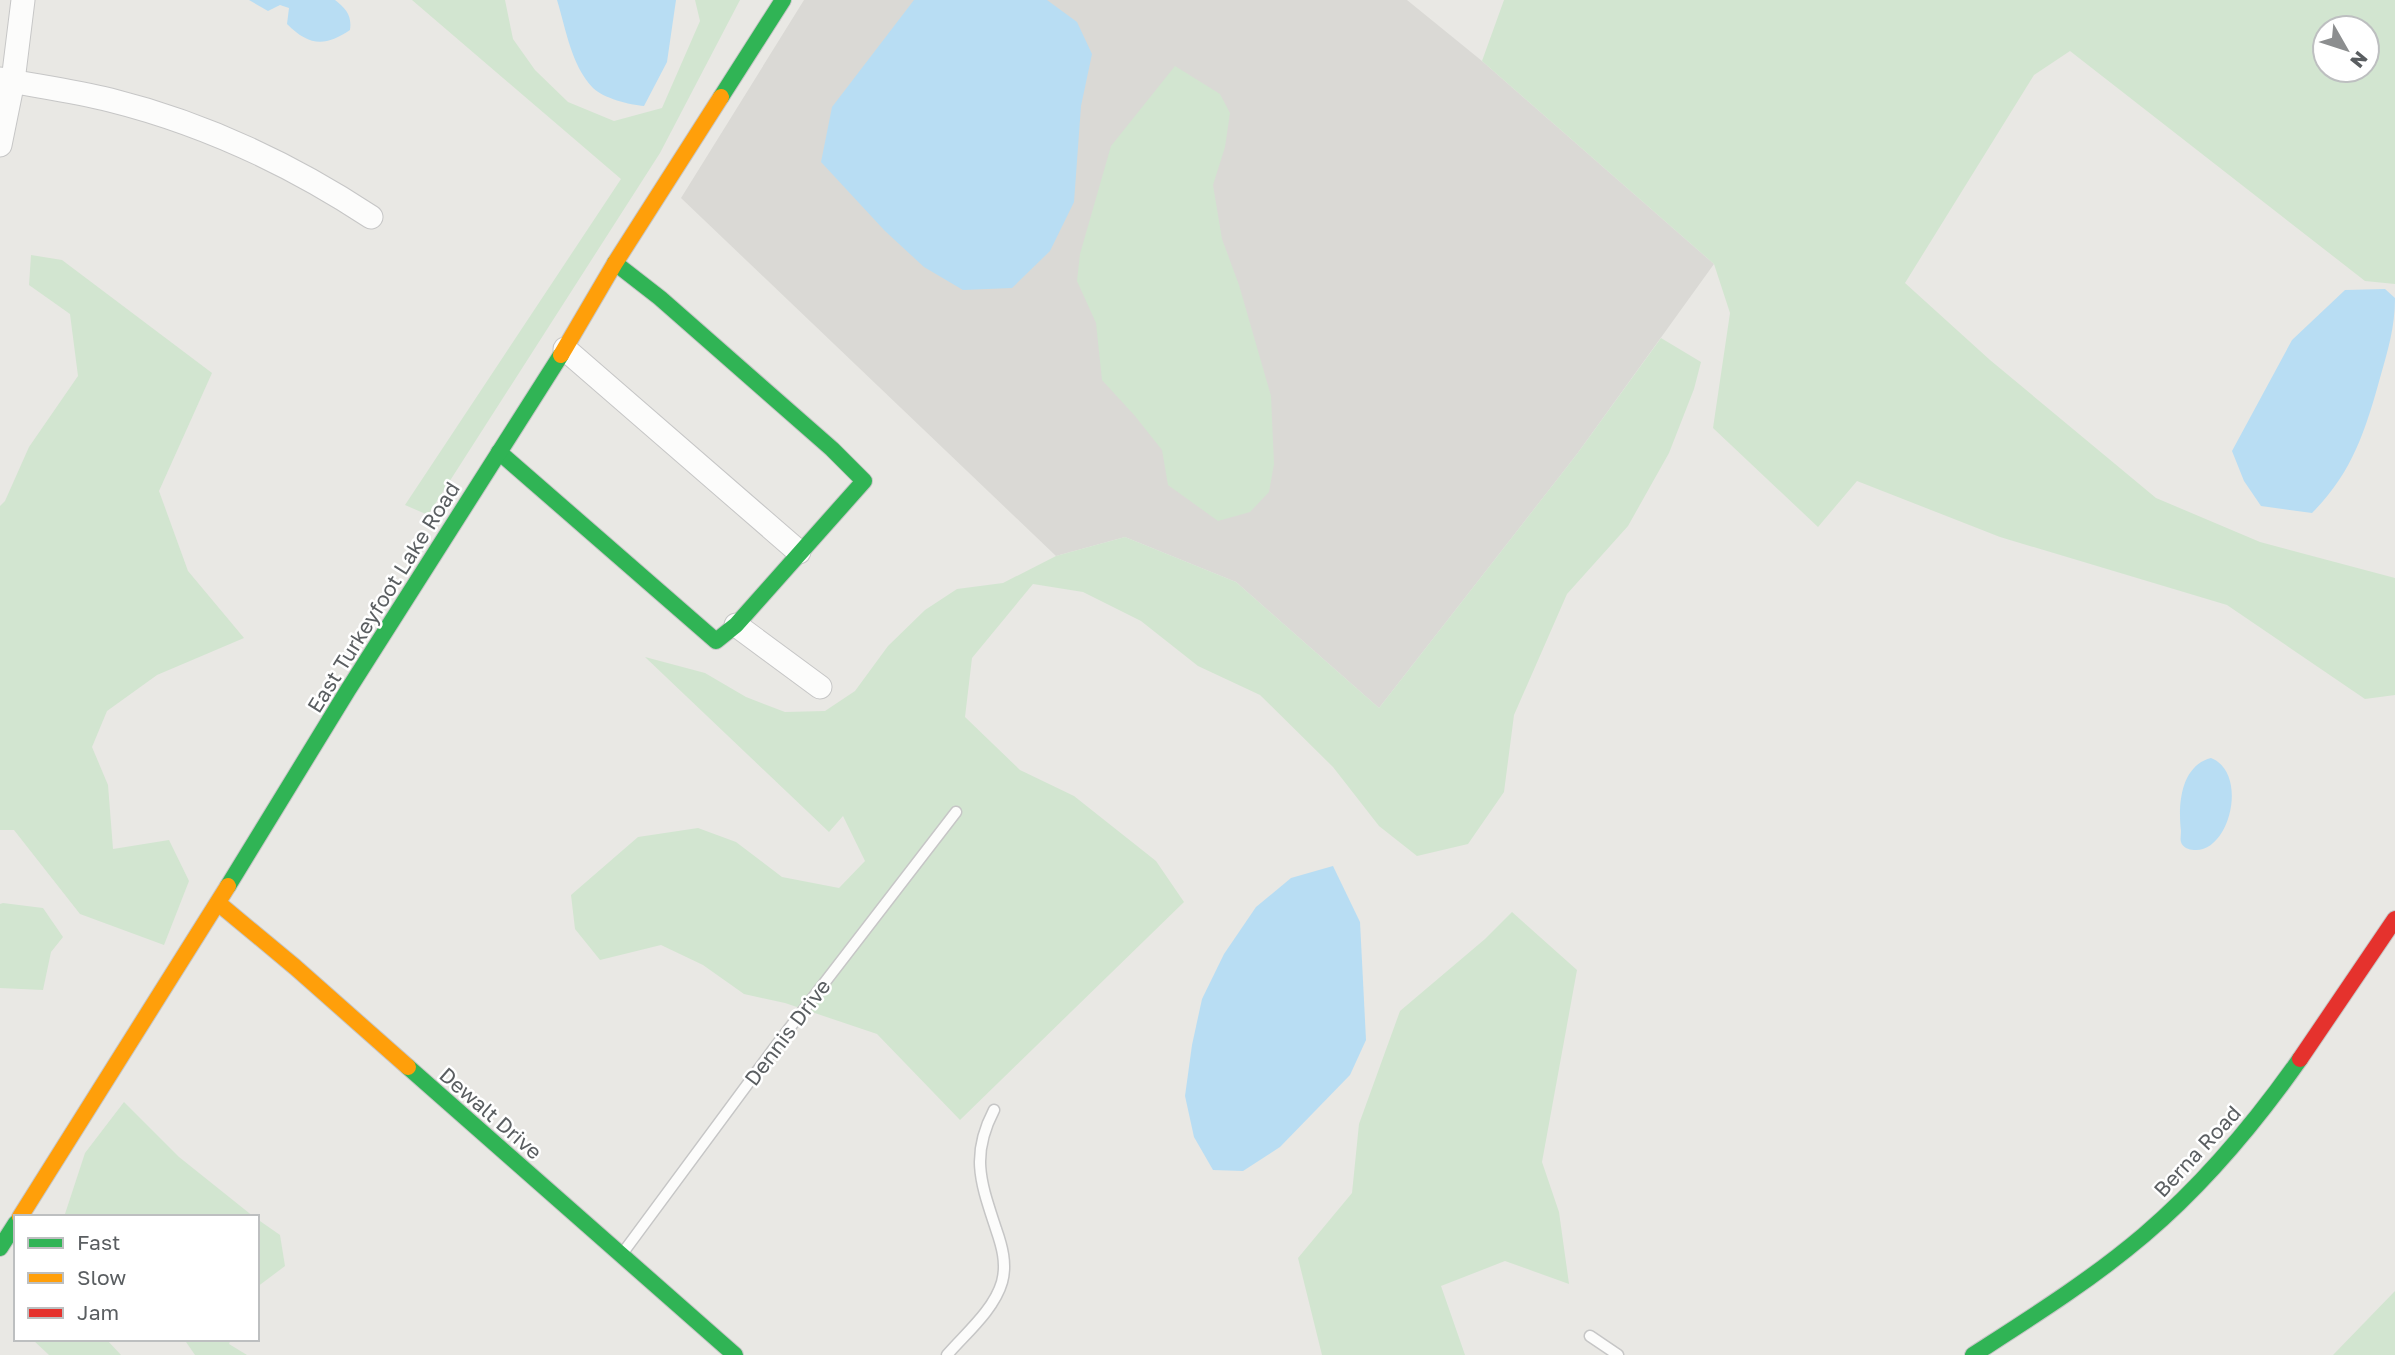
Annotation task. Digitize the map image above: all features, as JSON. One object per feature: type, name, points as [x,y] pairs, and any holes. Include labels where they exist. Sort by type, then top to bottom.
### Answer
[{"type":"street","points":[[0,145],[6,80],[23,0]]},
{"type":"street","name":"East Turkeyfoot Lake Road","points":[[21,1215],[218,903],[348,690],[565,349],[615,263],[783,0]]},
{"type":"street","points":[[6,80],[110,100],[217,136],[293,170],[332,191],[371,217]]},
{"type":"street","points":[[499,452],[716,641],[736,625],[864,481],[832,449],[691,324],[615,263]]},
{"type":"street","points":[[565,349],[799,552]]},
{"type":"street","points":[[736,625],[820,687]]},
{"type":"street","name":"Dewalt Drive","points":[[218,903],[295,967],[734,1355]]},
{"type":"street","name":"Berna Road","points":[[1973,1355],[2107,1266],[2186,1197],[2238,1141],[2278,1091],[2395,919]]},
{"type":"street","points":[[0,1248],[14,1226]]},
{"type":"lane","name":"Dennis Drive","points":[[622,1254],[775,1046],[956,812]]},
{"type":"lane","points":[[947,1355],[994,1301],[1002,1282],[1002,1247],[978,1169],[985,1127],[994,1110]]},
{"type":"lane","points":[[1590,1336],[1618,1355]]},
{"type":"shaded area","points":[[804,0],[1407,0],[1482,61],[1714,264],[1577,454],[1379,708],[1236,582],[1125,537],[1056,556],[681,198]]},
{"type":"green space","points":[[412,0],[505,0],[513,39],[535,70],[568,102],[614,121],[662,108],[700,21],[695,0],[740,0],[660,153],[428,515],[405,505],[621,179]]},
{"type":"green space","points":[[1504,0],[2395,0],[2395,284],[2365,281],[2070,51],[2034,75],[1905,283],[1990,360],[2156,498],[2260,542],[2395,578],[2395,695],[2365,699],[2227,605],[2000,537],[1857,481],[1818,527],[1713,428],[1730,313],[1714,264],[1482,61]]},
{"type":"green space","points":[[1175,66],[1220,94],[1230,113],[1225,147],[1213,185],[1222,239],[1239,285],[1271,396],[1274,464],[1269,492],[1250,512],[1218,521],[1168,485],[1162,450],[1102,380],[1096,323],[1077,281],[1080,254],[1111,146]]},
{"type":"green space","points":[[31,255],[62,260],[212,373],[159,491],[188,571],[244,638],[157,675],[107,711],[92,747],[108,785],[113,849],[169,840],[189,881],[164,945],[80,914],[14,830],[0,830],[0,506],[5,501],[29,447],[78,376],[70,314],[29,285]]},
{"type":"green space","points":[[1661,338],[1701,362],[1694,389],[1669,453],[1628,526],[1567,594],[1514,715],[1504,792],[1468,844],[1417,856],[1379,826],[1333,767],[1260,695],[1198,666],[1141,621],[1083,592],[1033,584],[972,658],[965,717],[1020,770],[1074,796],[1156,861],[1184,902],[960,1120],[877,1034],[785,1003],[744,994],[703,965],[661,945],[600,960],[575,929],[571,895],[638,837],[698,828],[736,842],[782,877],[839,888],[865,861],[843,816],[829,832],[645,657],[705,673],[746,697],[785,712],[825,711],[855,691],[888,646],[925,610],[957,589],[1003,583],[1056,556],[1125,537],[1236,582],[1379,708],[1577,454]]},
{"type":"green space","points":[[0,904],[43,908],[63,937],[51,952],[43,990],[0,988]]},
{"type":"green space","points":[[1512,912],[1577,970],[1542,1162],[1559,1212],[1569,1284],[1505,1261],[1441,1286],[1465,1355],[1322,1355],[1298,1258],[1352,1193],[1359,1124],[1400,1011],[1485,939]]},
{"type":"green space","points":[[124,1102],[179,1157],[252,1215],[65,1215],[85,1153]]},
{"type":"green space","points":[[259,1220],[280,1235],[285,1266],[259,1286]]},
{"type":"green space","points":[[2395,1291],[2395,1355],[2333,1355]]},
{"type":"green space","points":[[34,1341],[108,1341],[121,1355],[49,1355]]},
{"type":"green space","points":[[185,1341],[230,1341],[229,1344],[247,1355],[195,1355]]},
{"type":"water","points":[[249,0],[335,0],[347,13],[350,30],[325,41],[310,40],[287,24],[289,8],[280,5],[268,11]]},
{"type":"water","points":[[557,0],[676,0],[667,62],[644,106],[617,100],[593,88],[574,58]]},
{"type":"water","points":[[914,0],[1047,0],[1077,22],[1092,54],[1081,106],[1074,202],[1050,251],[1012,288],[963,290],[924,267],[885,231],[821,162],[832,107]]},
{"type":"water","points":[[2385,289],[2395,298],[2390,338],[2369,416],[2347,467],[2312,513],[2261,506],[2244,481],[2232,451],[2292,340],[2345,290]]},
{"type":"water","points":[[2211,758],[2223,766],[2229,779],[2232,794],[2230,811],[2217,839],[2207,848],[2194,850],[2186,848],[2181,841],[2180,810],[2183,788],[2193,769]]},
{"type":"water","points":[[1333,866],[1360,922],[1366,1040],[1350,1075],[1280,1147],[1243,1171],[1213,1170],[1194,1137],[1185,1096],[1202,999],[1224,954],[1256,907],[1291,878]]},
{"type":"traffic: fast","points":[[721,97],[783,0]]},
{"type":"traffic: fast","points":[[499,452],[716,641],[736,625],[864,481],[832,449],[660,298],[615,263]]},
{"type":"traffic: fast","points":[[228,886],[348,690],[561,355]]},
{"type":"traffic: fast","points":[[1973,1355],[2082,1283],[2144,1235],[2228,1152],[2300,1059]]},
{"type":"traffic: fast","points":[[408,1067],[735,1355]]},
{"type":"traffic: fast","points":[[0,1248],[14,1226]]},
{"type":"traffic: slow","points":[[561,355],[615,263],[721,97]]},
{"type":"traffic: slow","points":[[21,1215],[228,886]]},
{"type":"traffic: slow","points":[[218,903],[408,1067]]},
{"type":"traffic: jam","points":[[2300,1059],[2395,919]]}]
